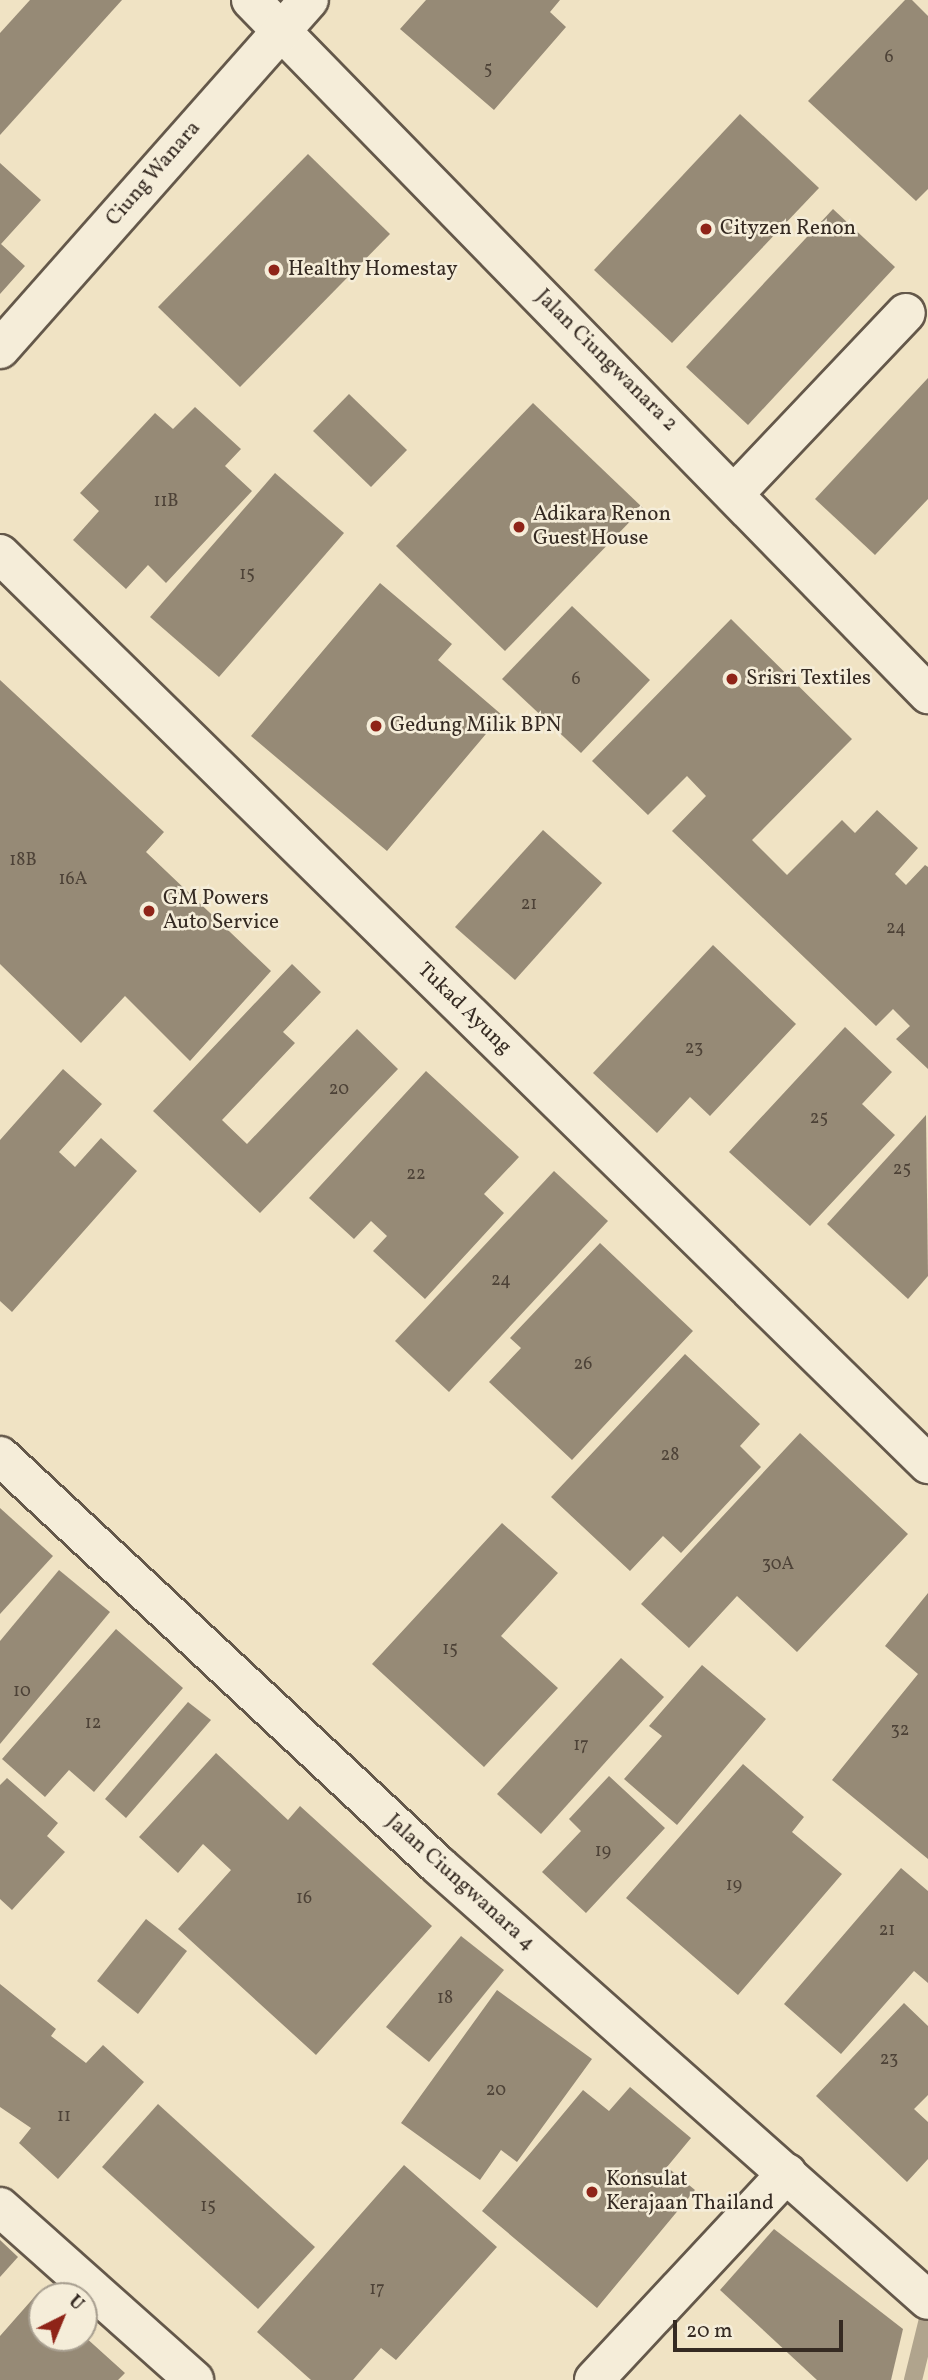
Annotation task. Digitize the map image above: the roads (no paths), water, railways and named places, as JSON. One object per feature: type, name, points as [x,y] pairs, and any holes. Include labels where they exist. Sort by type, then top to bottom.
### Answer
[{"type":"street","name":"Jalan Ciungwanara 2","points":[[251,0],[735,493],[928,694]]},
{"type":"street","name":"Ciung Wanara","points":[[0,349],[309,0]]},
{"type":"street","points":[[735,493],[906,313]]},
{"type":"street","name":"Tukad Ayung","points":[[0,554],[928,1464]]},
{"type":"street","name":"Jalan Ciungwanara 4","points":[[0,1456],[438,1865],[928,2300]]},
{"type":"street","points":[[594,2380],[787,2173]]},
{"type":"street","points":[[0,2207],[194,2380]]},
{"type":"waterway","points":[[913,2380],[928,2319]]},
{"type":"place","name":"Cityzen Renon","points":[[706,229]]},
{"type":"place","name":"Healthy Homestay","points":[[274,270]]},
{"type":"place","name":"Adikara Renon Guest House","points":[[519,527]]},
{"type":"place","name":"Srisri Textiles","points":[[732,679]]},
{"type":"place","name":"Gedung Milik BPN","points":[[376,726]]},
{"type":"place","name":"GM Powers Auto Service","points":[[149,911]]},
{"type":"place","name":"Konsulat Kerajaan Thailand","points":[[592,2192]]}]
